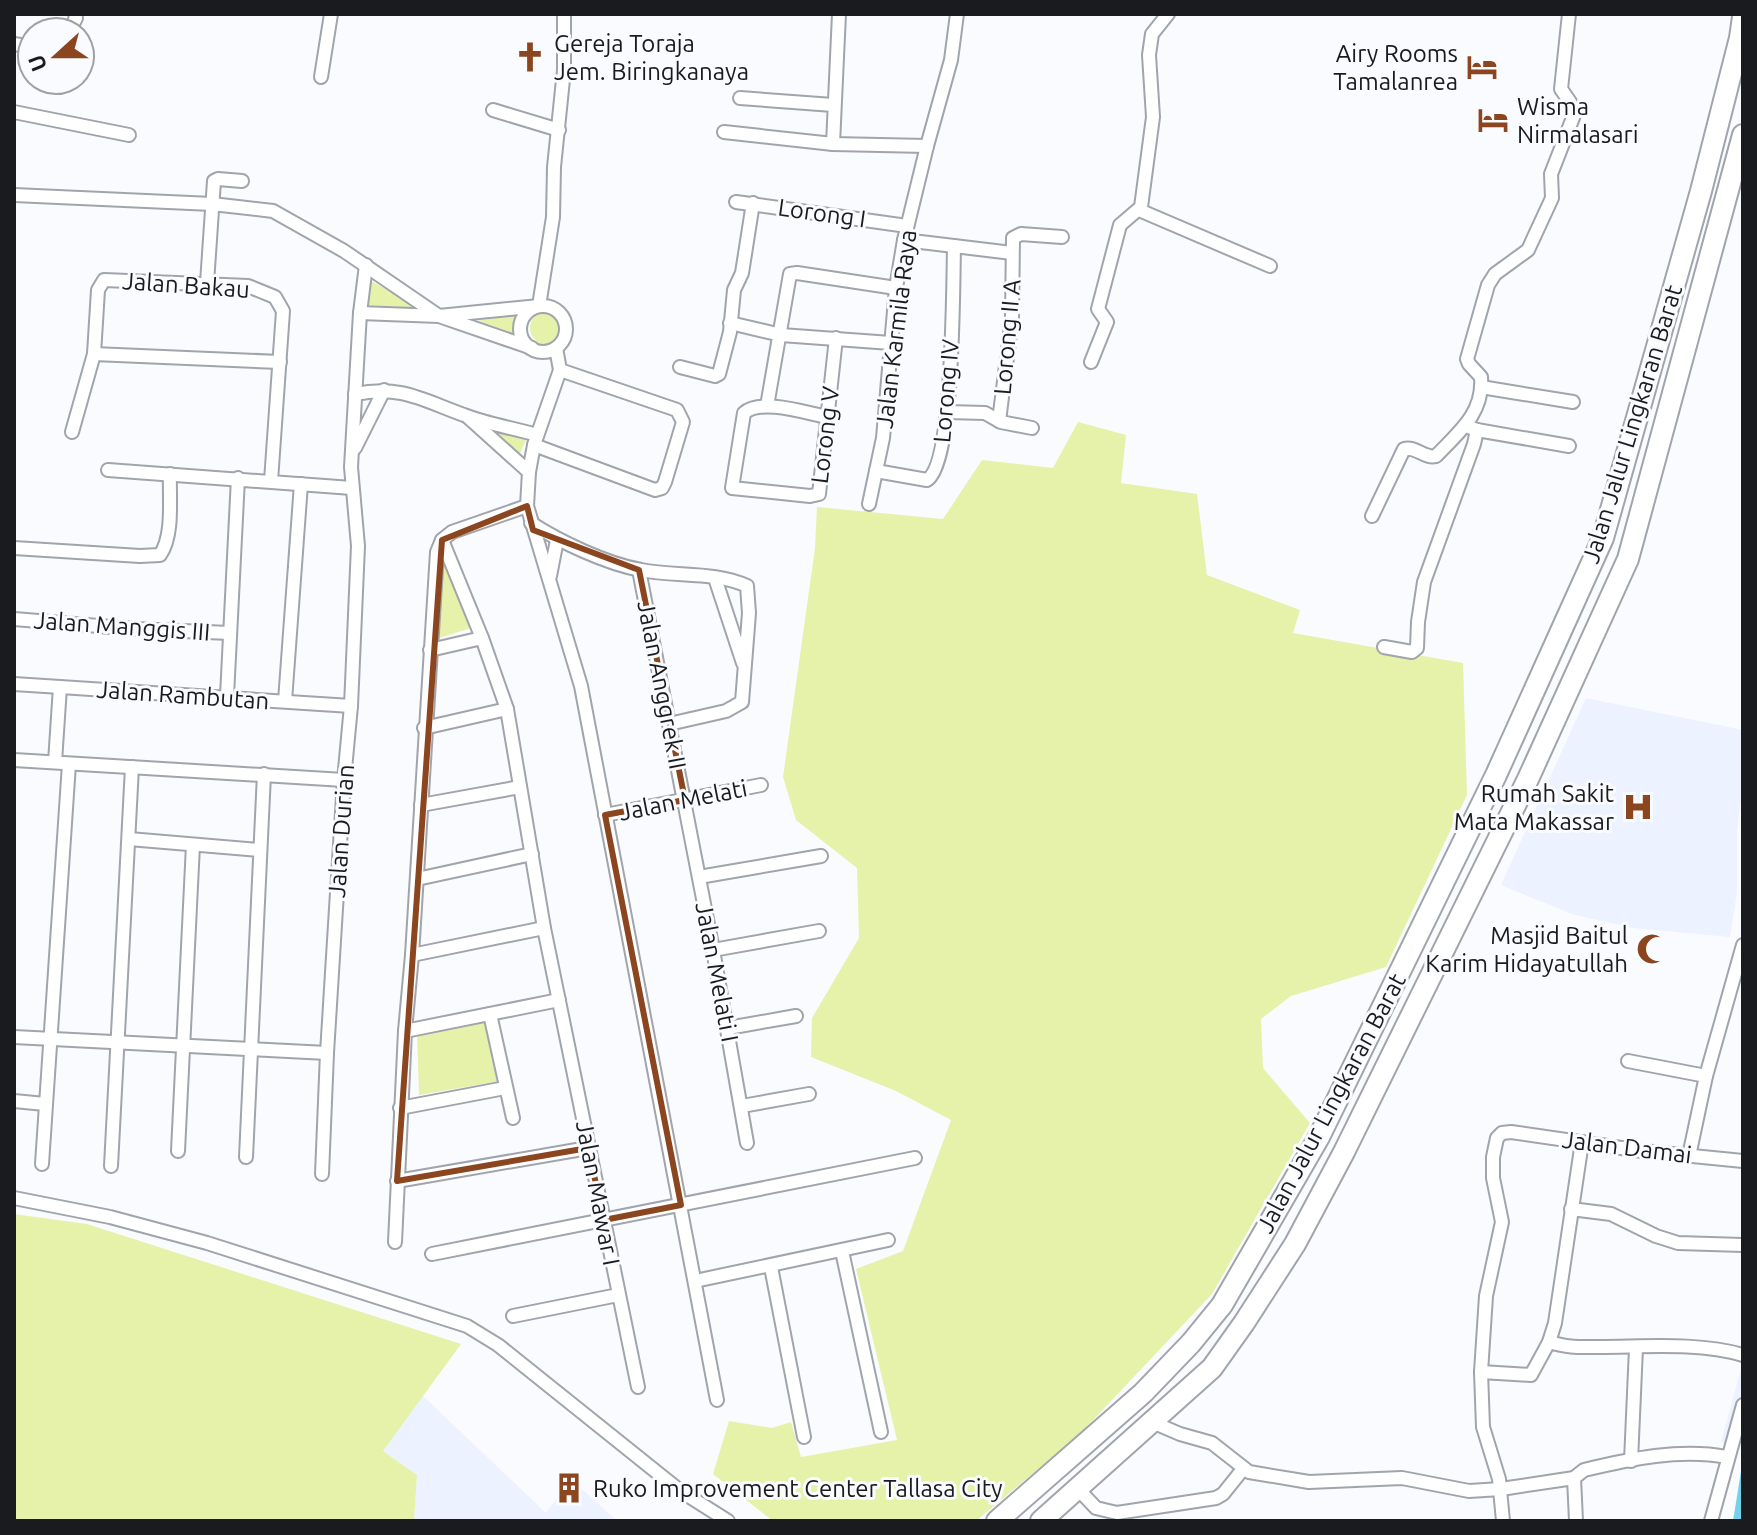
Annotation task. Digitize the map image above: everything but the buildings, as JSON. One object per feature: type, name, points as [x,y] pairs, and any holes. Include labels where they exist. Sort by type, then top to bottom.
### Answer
[{"type":"main road","name":"Jalan Jalur Lingkaran Barat","points":[[997,1521],[1143,1393],[1191,1343],[1222,1305],[1319,1137],[1496,775],[1603,538],[1701,191],[1743,17]]},
{"type":"main road","name":"Jalan Jalur Lingkaran Barat","points":[[1041,1521],[1212,1368],[1295,1244],[1344,1152],[1528,779],[1628,559],[1743,135]]},
{"type":"main road","points":[[1319,1137],[1344,1152]]},
{"type":"street","points":[[321,77],[331,14]]},
{"type":"street","points":[[532,348],[523,339],[521,327],[526,314],[539,306],[549,255],[565,54],[564,14]]},
{"type":"street","points":[[833,144],[839,14]]},
{"type":"street","name":"Jalan Karmila Raya","points":[[869,504],[887,413],[896,288],[906,233],[951,60],[957,14]]},
{"type":"street","points":[[1091,362],[1107,322],[1098,311],[1120,225],[1139,210],[1152,127],[1149,55],[1152,34],[1168,14]]},
{"type":"street","points":[[1384,647],[1412,652],[1417,649],[1424,582],[1435,545],[1471,456],[1472,428],[1481,387],[1480,374],[1467,359],[1488,285],[1495,274],[1526,253],[1552,198],[1552,171],[1573,118],[1572,105],[1561,89],[1569,14]]},
{"type":"street","points":[[740,98],[833,105]]},
{"type":"street","points":[[493,110],[559,130]]},
{"type":"street","points":[[14,112],[129,135]]},
{"type":"street","points":[[724,132],[833,144],[927,146]]},
{"type":"street","points":[[207,283],[215,180],[242,181]]},
{"type":"street","points":[[14,195],[212,204],[273,211],[344,251],[439,316],[540,351],[556,348],[565,335],[564,320],[554,309],[539,306],[439,316],[360,313]]},
{"type":"street","name":"Lorong I","points":[[736,202],[906,233],[954,246],[1012,253]]},
{"type":"street","points":[[680,367],[717,376],[730,323],[734,290],[742,273],[753,203]]},
{"type":"street","points":[[1139,210],[1270,266]]},
{"type":"street","points":[[1012,253],[1013,238],[1021,234],[1062,237]]},
{"type":"street","name":"Lorong IV","points":[[876,471],[927,480],[933,476],[940,456],[947,412],[954,246]]},
{"type":"street","name":"Lorong II A","points":[[999,421],[1012,318],[1012,253]]},
{"type":"street","name":"Jalan Durian","points":[[322,1174],[327,1053],[351,706],[358,546],[352,454],[360,313],[366,265]]},
{"type":"street","points":[[827,417],[767,406],[790,274],[896,288]]},
{"type":"street","name":"Jalan Bakau","points":[[72,432],[94,354],[98,290],[104,280],[248,286],[277,299],[283,314],[271,481]]},
{"type":"street","points":[[730,323],[781,335],[891,343]]},
{"type":"street","name":"Lorong V","points":[[767,406],[749,408],[744,413],[732,488],[810,496],[819,494],[836,338]]},
{"type":"street","points":[[556,348],[560,370],[536,440],[529,472],[527,506],[577,670],[717,1400]]},
{"type":"street","points":[[94,354],[280,362]]},
{"type":"street","points":[[355,394],[384,390],[404,392],[536,440],[657,491],[665,482],[683,422],[677,410],[560,370]]},
{"type":"street","points":[[1481,387],[1573,402]]},
{"type":"street","points":[[352,454],[384,390]]},
{"type":"street","points":[[947,412],[985,413],[999,421],[1032,428]]},
{"type":"street","points":[[467,416],[529,472]]},
{"type":"street","points":[[1372,516],[1404,449],[1411,448],[1434,457],[1472,428],[1569,446]]},
{"type":"street","points":[[108,470],[352,488]]},
{"type":"street","points":[[14,548],[160,555],[167,532],[170,474]]},
{"type":"street","points":[[227,696],[238,478]]},
{"type":"street","points":[[285,701],[301,484]]},
{"type":"street","points":[[395,1242],[400,1108],[436,559],[442,540],[457,530],[527,506]]},
{"type":"street","points":[[531,523],[557,540],[639,570],[715,578],[744,584],[749,590],[743,700],[737,707],[669,724]]},
{"type":"street","name":"Jalan Mawar I","points":[[442,540],[507,709],[544,928],[638,1387]]},
{"type":"street","points":[[549,579],[557,540]]},
{"type":"street","name":"Jalan Anggrek II","points":[[639,570],[685,800]]},
{"type":"street","points":[[715,578],[745,670]]},
{"type":"street","name":"Jalan Manggis III","points":[[14,619],[230,633]]},
{"type":"street","points":[[430,650],[482,638]]},
{"type":"street","name":"Jalan Rambutan","points":[[14,684],[351,706]]},
{"type":"street","points":[[55,762],[60,687]]},
{"type":"street","points":[[424,728],[507,709]]},
{"type":"street","points":[[14,760],[344,780]]},
{"type":"street","points":[[42,1164],[69,764]]},
{"type":"street","points":[[111,1166],[132,767]]},
{"type":"street","points":[[246,1157],[264,774]]},
{"type":"street","name":"Jalan Melati","points":[[605,815],[761,785]]},
{"type":"street","points":[[421,805],[520,787]]},
{"type":"street","name":"Jalan Melati I","points":[[685,800],[747,1143]]},
{"type":"street","points":[[129,839],[260,850]]},
{"type":"street","points":[[178,1151],[193,845]]},
{"type":"street","points":[[417,879],[532,854]]},
{"type":"street","points":[[699,877],[821,856]]},
{"type":"street","points":[[412,955],[544,928]]},
{"type":"street","points":[[713,950],[819,931]]},
{"type":"street","points":[[1689,1156],[1706,1076],[1743,945]]},
{"type":"street","points":[[405,1031],[559,1000]]},
{"type":"street","points":[[490,1014],[513,1118]]},
{"type":"street","points":[[728,1028],[796,1016]]},
{"type":"street","points":[[14,1037],[327,1053]]},
{"type":"street","points":[[1628,1061],[1706,1076]]},
{"type":"street","points":[[400,1108],[505,1088]]},
{"type":"street","points":[[742,1106],[809,1094]]},
{"type":"street","points":[[14,1101],[45,1104]]},
{"type":"street","name":"Jalan Damai","points":[[1481,1372],[1484,1310],[1502,1222],[1492,1165],[1497,1138],[1502,1133],[1743,1161]]},
{"type":"street","points":[[1503,1521],[1501,1489],[1483,1427],[1481,1372],[1531,1375],[1549,1342],[1555,1323],[1582,1142]]},
{"type":"street","points":[[397,1181],[588,1148]]},
{"type":"street","points":[[432,1254],[915,1158]]},
{"type":"street","points":[[14,1198],[110,1217],[207,1243],[467,1326],[498,1345],[679,1490],[728,1521]]},
{"type":"street","points":[[1571,1209],[1611,1214],[1678,1243],[1743,1245]]},
{"type":"street","points":[[695,1281],[888,1240]]},
{"type":"street","points":[[842,1251],[881,1432]]},
{"type":"street","points":[[771,1267],[804,1437]]},
{"type":"street","points":[[513,1316],[618,1295]]},
{"type":"street","points":[[1549,1342],[1580,1349],[1705,1349],[1743,1355]]},
{"type":"street","points":[[1631,1461],[1636,1348]]},
{"type":"street","points":[[1711,1521],[1743,1405]]},
{"type":"street","points":[[1152,1422],[1212,1443],[1243,1469],[1309,1482],[1402,1478],[1460,1490],[1501,1489],[1574,1478],[1584,1470],[1631,1461],[1692,1453],[1727,1457]]},
{"type":"street","points":[[1078,1489],[1096,1508],[1117,1513],[1216,1498],[1243,1469]]},
{"type":"street","points":[[1574,1478],[1576,1521]]},
{"type":"highlighted area","points":[[527,506],[533,530],[639,570],[685,800],[605,815],[681,1205],[604,1220],[588,1148],[397,1181],[442,540]]},
{"type":"shaded area","name":"Rumah Sakit Mata Makassar","points":[[1586,698],[1743,730],[1737,893],[1730,937],[1632,928],[1572,914],[1501,885]]},
{"type":"shaded area","points":[[1743,1362],[1743,1447],[1721,1442]]},
{"type":"shaded area","points":[[423,1396],[546,1513],[571,1479],[617,1521],[414,1521],[417,1475],[383,1451]]},
{"type":"green space","points":[[366,278],[419,308],[364,305]]},
{"type":"green space","points":[[547,311],[559,316],[564,328],[559,340],[547,345],[535,340],[530,328],[535,316]]},
{"type":"green space","points":[[519,314],[515,325],[517,338],[471,322]]},
{"type":"green space","points":[[1078,422],[1126,435],[1121,483],[1197,494],[1207,575],[1300,610],[1293,633],[1463,663],[1467,795],[1386,967],[1291,996],[1261,1019],[1263,1068],[1310,1123],[1212,1294],[1080,1434],[976,1521],[773,1521],[713,1474],[729,1421],[772,1428],[791,1422],[801,1457],[897,1440],[856,1269],[903,1251],[951,1120],[896,1091],[811,1057],[812,1018],[859,938],[857,868],[796,820],[783,777],[815,548],[817,507],[943,519],[982,460],[1053,468]]},
{"type":"green space","points":[[484,429],[526,440],[518,458]]},
{"type":"green space","points":[[444,555],[471,628],[436,639]]},
{"type":"green space","points":[[483,1019],[499,1081],[419,1095],[417,1033]]},
{"type":"green space","points":[[14,1214],[87,1224],[461,1344],[383,1451],[417,1475],[414,1521],[14,1521]]},
{"type":"water","points":[[1743,1459],[1743,1521],[1733,1521]]},
{"type":"place","name":"Gereja Toraja Jem. Biringkanaya","points":[[530,57]]},
{"type":"place","name":"Airy Rooms Tamalanrea","points":[[1482,67]]},
{"type":"place","name":"Wisma Nirmalasari","points":[[1493,120]]},
{"type":"place","name":"Rumah Sakit Mata Makassar","points":[[1638,807]]},
{"type":"place","name":"Masjid Baitul Karim Hidayatullah","points":[[1652,949]]},
{"type":"place","name":"Ruko Improvement Center Tallasa City","points":[[569,1488]]}]
